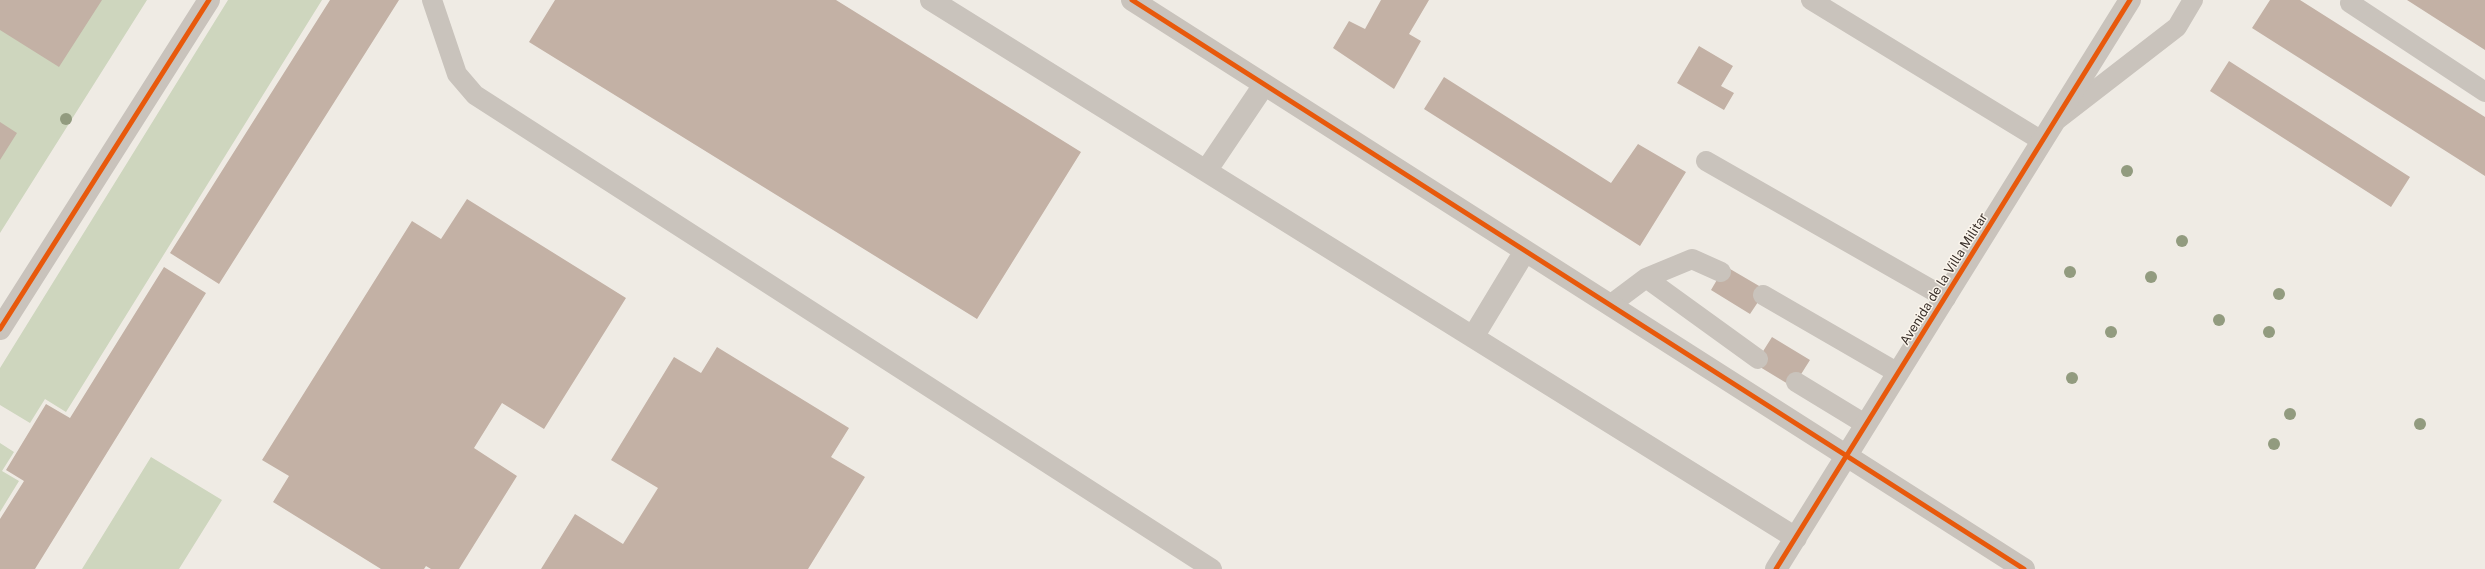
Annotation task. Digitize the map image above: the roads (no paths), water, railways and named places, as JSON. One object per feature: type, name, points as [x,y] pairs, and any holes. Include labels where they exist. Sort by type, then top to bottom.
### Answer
[{"type":"street","points":[[0,329],[209,0]]},
{"type":"street","points":[[931,0],[1796,538]]},
{"type":"street","points":[[1132,0],[2024,569]]},
{"type":"street","name":"Avenida de la Villa Militar","points":[[1776,569],[1845,455],[1946,298],[2130,0]]},
{"type":"street","points":[[1206,171],[1264,84]]},
{"type":"street","points":[[1473,337],[1525,251]]},
{"type":"lane","points":[[432,0],[457,74],[475,95],[1212,569]]},
{"type":"lane","points":[[1811,0],[2042,141]]},
{"type":"lane","points":[[2056,121],[2177,27],[2194,0]]},
{"type":"lane","points":[[2352,0],[2350,3],[2485,92]]},
{"type":"lane","points":[[1706,161],[1946,298]]},
{"type":"lane","points":[[1610,305],[1646,278],[1692,260],[1721,272]]},
{"type":"lane","points":[[1646,278],[1758,359]]},
{"type":"lane","points":[[1764,295],[1898,373]]},
{"type":"lane","points":[[1796,382],[1865,424]]}]
